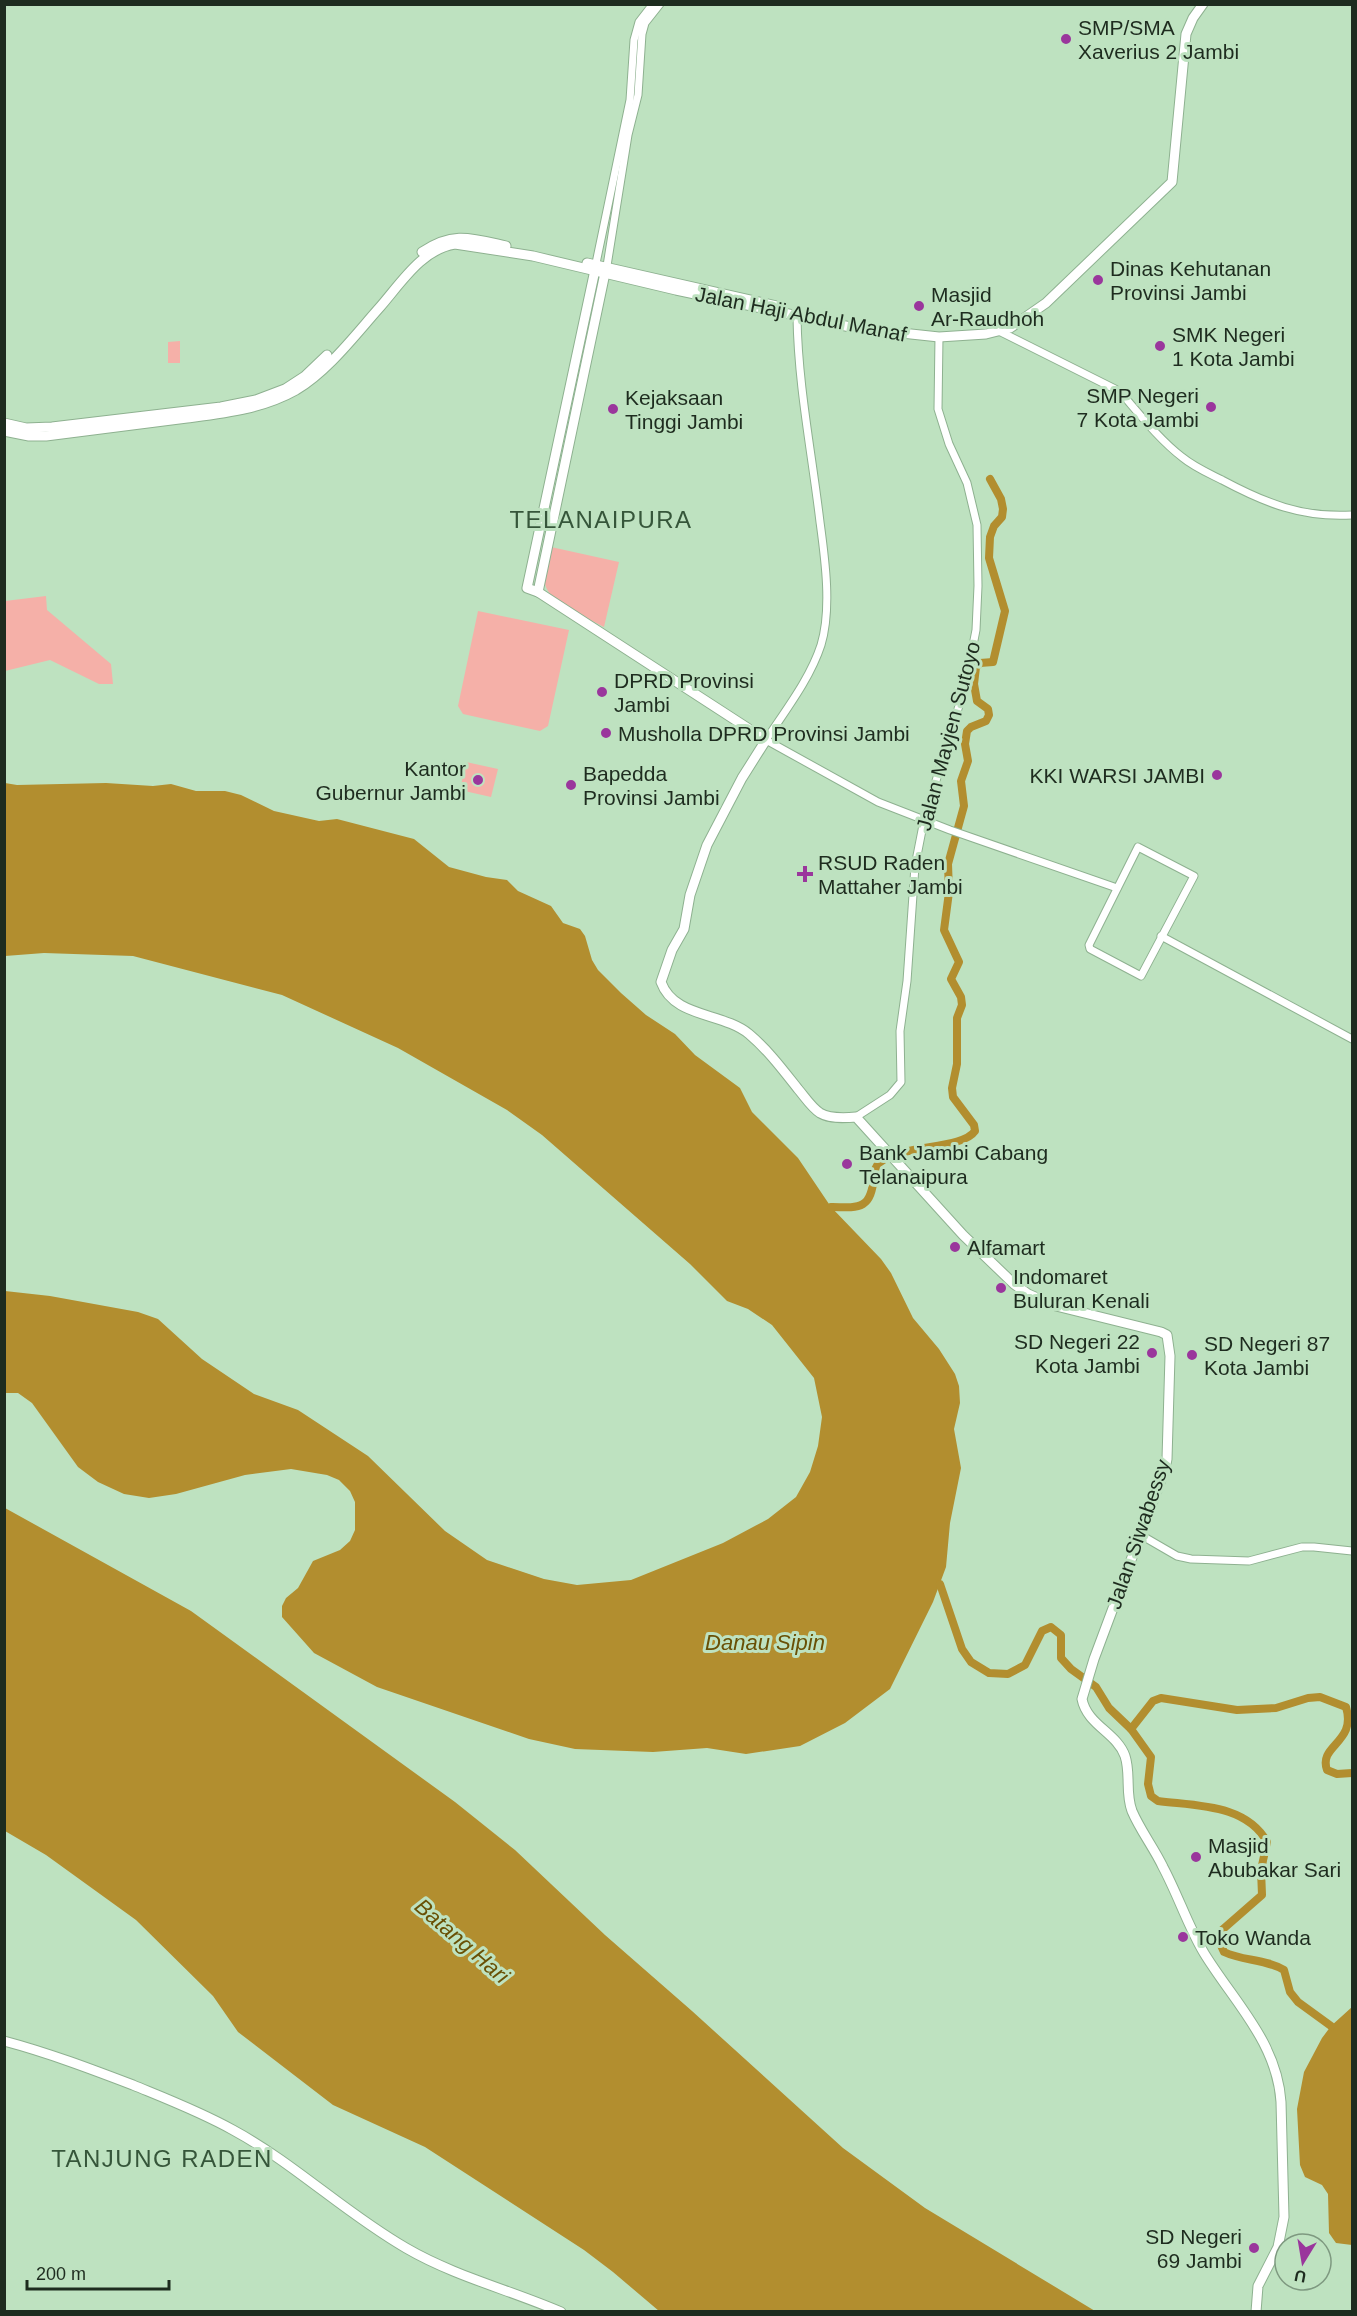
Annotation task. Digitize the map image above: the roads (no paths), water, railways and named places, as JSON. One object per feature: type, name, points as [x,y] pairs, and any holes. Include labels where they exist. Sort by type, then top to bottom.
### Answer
[{"type":"main road","points":[[998,330],[1020,322],[1046,303],[1150,201],[1173,183],[1183,33],[1198,4]]},
{"type":"main road","points":[[1177,117],[1186,34],[1203,4]]},
{"type":"main road","name":"Jalan Haji Abdul Manaf","points":[[100,426],[233,405],[264,398],[285,389],[322,360],[361,320],[413,260],[436,242],[446,238],[480,240],[765,306],[916,330],[968,332],[998,330]]},
{"type":"main road","points":[[595,267],[527,588],[538,592],[766,740],[742,778],[707,845],[690,895],[684,929],[672,950],[661,982],[668,996],[680,1005],[721,1019],[748,1033],[773,1058],[821,1114],[831,1117],[856,1117]]},
{"type":"main road","points":[[538,592],[606,270]]},
{"type":"main road","name":"Jalan Haji Abdul Manaf","points":[[765,306],[797,316],[887,332],[939,337],[986,334],[998,330]]},
{"type":"main road","points":[[4,423],[38,428],[100,426]]},
{"type":"main road","points":[[4,431],[29,436],[46,436],[100,426]]},
{"type":"main road","name":"Jalan Siwabessy","points":[[856,1117],[971,1243],[1014,1284],[1028,1294],[1067,1310],[1167,1335],[1170,1356],[1167,1459],[1082,1693],[1085,1710],[1125,1756],[1132,1812],[1162,1864],[1200,1946],[1264,2041],[1275,2065],[1280,2083],[1284,2217],[1278,2247],[1258,2286],[1256,2312]]},
{"type":"main road","points":[[4,2041],[60,2057],[208,2117],[234,2130],[406,2248],[464,2275],[561,2312]]},
{"type":"street","points":[[606,270],[632,112],[634,40],[639,22],[653,4]]},
{"type":"street","points":[[595,267],[638,95],[642,34],[645,23],[660,4]]},
{"type":"street","points":[[797,316],[805,409],[824,552],[826,598],[824,633],[820,647],[802,683],[766,740],[878,802],[950,830],[1117,888]]},
{"type":"street","points":[[998,330],[1115,389],[1181,457],[1242,491],[1281,507],[1311,513],[1353,515]]},
{"type":"street","name":"Jalan Mayjen Sutoyo","points":[[856,1117],[890,1095],[900,1082],[900,1031],[907,981],[915,867],[924,820],[971,662],[976,630],[977,525],[967,483],[949,444],[938,409],[939,337]]},
{"type":"street","points":[[1138,847],[1194,876],[1161,936],[1141,976],[1090,949],[1089,942],[1138,847]]},
{"type":"street","points":[[1161,936],[1353,1039]]},
{"type":"street","points":[[1139,1534],[1177,1556],[1191,1559],[1249,1561],[1314,1546],[1353,1551]]},
{"type":"water","name":"Danau Sipin","points":[[5,783],[17,785],[106,783],[153,786],[171,784],[196,791],[225,791],[241,795],[274,811],[319,821],[337,819],[414,839],[449,867],[507,880],[518,891],[551,906],[563,923],[580,929],[598,970],[621,993],[646,1015],[675,1034],[695,1055],[740,1088],[752,1112],[798,1158],[831,1207],[881,1259],[891,1273],[913,1318],[939,1349],[955,1374],[959,1386],[960,1403],[954,1429],[961,1468],[950,1523],[946,1567],[933,1602],[890,1689],[845,1723],[800,1746],[746,1754],[707,1748],[653,1752],[575,1749],[529,1739],[377,1687],[314,1653],[282,1617],[282,1606],[286,1598],[298,1588],[313,1561],[340,1550],[350,1541],[355,1530],[355,1502],[350,1491],[339,1480],[327,1475],[291,1469],[245,1475],[176,1494],[149,1498],[124,1494],[98,1482],[78,1467],[32,1403],[18,1393],[5,1393],[5,1291],[50,1296],[138,1312],[158,1319],[202,1359],[254,1394],[298,1410],[368,1456],[445,1531],[487,1560],[544,1579],[577,1585],[631,1580],[723,1543],[768,1519],[796,1497],[810,1472],[818,1446],[822,1417],[814,1378],[772,1325],[748,1309],[727,1301],[690,1264],[542,1135],[507,1110],[398,1048],[282,995],[133,956],[44,953],[5,956]]},
{"type":"water","name":"Batang Hari","points":[[5,1508],[191,1611],[455,1802],[515,1850],[605,1935],[843,2148],[925,2208],[1095,2311],[659,2311],[584,2250],[425,2147],[333,2105],[238,2032],[213,1996],[136,1920],[46,1855],[5,1831]]},
{"type":"water","points":[[1352,2007],[1352,2245],[1336,2243],[1333,2239],[1333,2232],[1329,2232],[1328,2194],[1322,2185],[1305,2177],[1300,2165],[1297,2109],[1304,2072],[1331,2026]]},
{"type":"waterway","points":[[831,1207],[857,1206],[867,1201],[873,1187],[876,1167],[889,1157],[958,1141],[975,1131],[974,1125],[953,1097],[952,1088],[957,1064],[957,1018],[962,1005],[961,997],[951,979],[959,962],[944,930],[949,892],[948,864],[964,806],[961,781],[968,761],[965,744],[967,731],[986,721],[989,715],[988,709],[977,701],[974,684],[976,667],[980,663],[993,662],[1005,611],[989,558],[990,537],[994,526],[1002,517],[1003,509],[1001,499],[990,479]]},
{"type":"waterway","points":[[940,1584],[962,1649],[971,1662],[989,1673],[1008,1674],[1025,1665],[1042,1631],[1051,1627],[1061,1635],[1061,1658],[1071,1669],[1096,1687],[1109,1708],[1131,1729],[1151,1757],[1148,1784],[1151,1796],[1158,1801],[1219,1809],[1246,1820],[1258,1830],[1267,1842],[1261,1870],[1262,1895],[1222,1930],[1219,1941],[1224,1952],[1277,1966],[1284,1970],[1290,1992],[1298,2002],[1331,2026]]},
{"type":"waterway","points":[[1131,1729],[1153,1701],[1161,1698],[1237,1710],[1276,1708],[1308,1698],[1320,1697],[1346,1707],[1348,1719],[1346,1729],[1328,1755],[1327,1770],[1337,1774],[1352,1773]]},
{"type":"place","name":"SMP/SMA Xaverius 2 Jambi","points":[[1066,39]]},
{"type":"place","name":"Dinas Kehutanan Provinsi Jambi","points":[[1098,280]]},
{"type":"place","name":"Masjid Ar-Raudhoh","points":[[919,306]]},
{"type":"place","name":"SMK Negeri 1 Kota Jambi","points":[[1160,346]]},
{"type":"place","name":"SMP Negeri 7 Kota Jambi","points":[[1211,407]]},
{"type":"place","name":"Kejaksaan Tinggi Jambi","points":[[613,409]]},
{"type":"place","name":"DPRD Provinsi Jambi","points":[[602,692]]},
{"type":"place","name":"Musholla DPRD Provinsi Jambi","points":[[606,733]]},
{"type":"place","name":"KKI WARSI JAMBI","points":[[1217,775]]},
{"type":"place","name":"Kantor Gubernur Jambi","points":[[478,780]]},
{"type":"place","name":"Bapedda Provinsi Jambi","points":[[571,785]]},
{"type":"place","name":"RSUD Raden Mattaher Jambi","points":[[805,874]]},
{"type":"place","name":"Bank Jambi Cabang Telanaipura","points":[[847,1164]]},
{"type":"place","name":"Alfamart","points":[[955,1247]]},
{"type":"place","name":"Indomaret Buluran Kenali","points":[[1001,1288]]},
{"type":"place","name":"SD Negeri 22 Kota Jambi","points":[[1152,1353]]},
{"type":"place","name":"SD Negeri 87 Kota Jambi","points":[[1192,1355]]},
{"type":"place","name":"Masjid Abubakar Sari","points":[[1196,1857]]},
{"type":"place","name":"Toko Wanda","points":[[1183,1937]]},
{"type":"place","name":"SD Negeri 69 Jambi","points":[[1254,2248]]},
{"type":"district","name":"TELANAIPURA","points":[[601,519]]},
{"type":"district","name":"TANJUNG RADEN","points":[[162,2158]]}]
